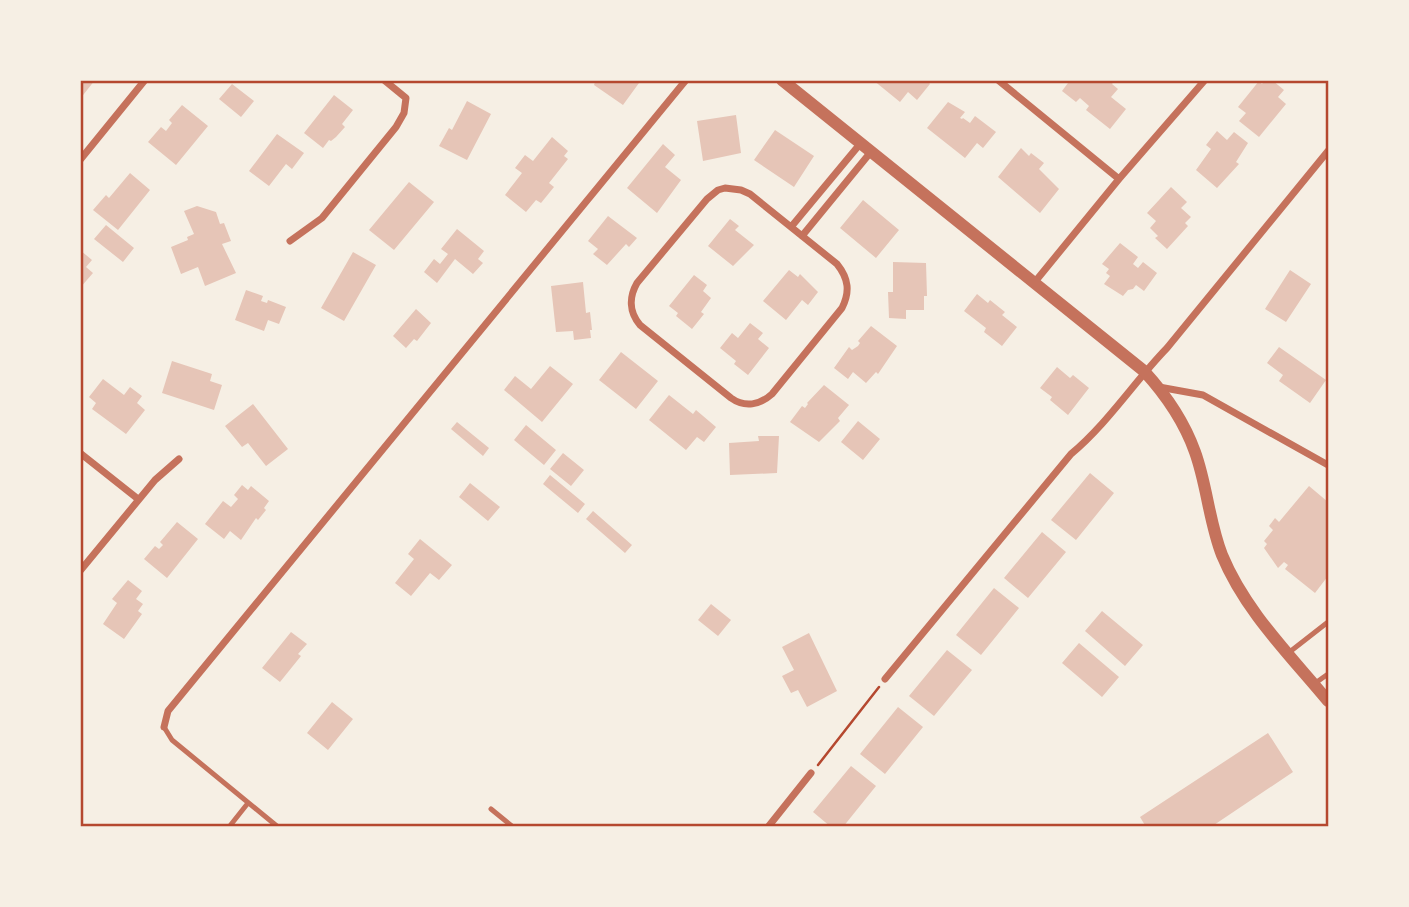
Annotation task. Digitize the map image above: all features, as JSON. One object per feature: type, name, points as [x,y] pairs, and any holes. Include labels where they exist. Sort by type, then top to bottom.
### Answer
[{"type":"street","points":[[80,160],[145,80]]},
{"type":"street","points":[[290,241],[322,218],[396,127],[404,113],[406,98],[384,80]]},
{"type":"street","points":[[164,727],[168,711],[254,604],[686,80]]},
{"type":"street","points":[[782,80],[1144,372],[1158,387],[1173,407],[1196,453],[1213,528],[1223,557],[1254,611],[1328,701]]},
{"type":"street","points":[[998,80],[1119,179]]},
{"type":"street","points":[[1034,283],[1205,80]]},
{"type":"street","points":[[791,227],[860,144]]},
{"type":"street","points":[[885,679],[1071,454],[1091,437],[1167,348],[1328,151]]},
{"type":"street","points":[[802,236],[870,153]]},
{"type":"street","points":[[718,190],[741,190],[750,194],[791,227],[843,271],[848,287],[847,298],[842,308],[772,394],[758,403],[744,404],[731,398],[635,320],[631,307],[632,291],[707,199],[718,190]]},
{"type":"street","points":[[1158,387],[1203,395],[1328,465]]},
{"type":"street","points":[[80,453],[138,499]]},
{"type":"street","points":[[80,571],[138,499],[179,459]]},
{"type":"street","points":[[768,827],[811,773]]},
{"type":"lane","points":[[1287,654],[1328,622]]},
{"type":"lane","points":[[1314,684],[1328,674]]},
{"type":"lane","points":[[164,727],[172,740],[278,827]]},
{"type":"lane","points":[[229,827],[248,803]]},
{"type":"lane","points":[[491,809],[513,827]]},
{"type":"path","points":[[811,773],[885,679]]},
{"type":"building","points":[[80,80],[95,80],[80,99]]},
{"type":"building","points":[[593,80],[635,80],[639,83],[623,105],[594,85]]},
{"type":"building","points":[[873,80],[927,80],[930,84],[917,100],[908,92],[900,102]]},
{"type":"building","points":[[1064,80],[1115,80],[1112,84],[1118,89],[1111,97],[1126,109],[1110,129],[1086,110],[1089,106],[1080,98],[1076,102],[1062,91],[1068,83]]},
{"type":"building","points":[[1265,80],[1272,80],[1284,90],[1278,97],[1286,104],[1259,137],[1239,121],[1246,113],[1238,107],[1259,81],[1262,84]]},
{"type":"building","points":[[232,84],[254,101],[241,117],[219,99]]},
{"type":"building","points":[[334,95],[353,110],[342,124],[345,127],[323,148],[304,133]]},
{"type":"building","points":[[467,101],[491,114],[467,160],[439,146],[449,128],[452,130]]},
{"type":"building","points":[[948,102],[965,112],[960,118],[970,123],[975,116],[996,132],[983,148],[977,143],[965,158],[927,128]]},
{"type":"building","points":[[182,105],[208,126],[176,165],[148,142],[161,127],[166,131],[172,123],[169,120]]},
{"type":"building","points":[[736,115],[741,153],[703,161],[697,121]]},
{"type":"building","points":[[775,130],[814,156],[794,187],[754,160]]},
{"type":"building","points":[[1217,131],[1227,140],[1234,132],[1248,143],[1236,162],[1239,164],[1217,188],[1196,170],[1211,149],[1206,145]]},
{"type":"building","points":[[277,134],[304,153],[292,169],[286,164],[269,186],[249,171]]},
{"type":"building","points":[[552,137],[568,151],[564,156],[568,159],[549,183],[554,187],[541,203],[536,200],[526,212],[505,195],[522,173],[515,168],[525,155],[533,161]]},
{"type":"building","points":[[663,144],[675,155],[665,167],[681,180],[657,213],[627,188]]},
{"type":"building","points":[[1021,148],[1029,156],[1031,153],[1044,163],[1039,169],[1059,189],[1040,213],[998,177]]},
{"type":"building","points":[[130,173],[150,190],[118,230],[93,210],[106,195],[109,198]]},
{"type":"building","points":[[409,182],[434,202],[394,250],[369,230]]},
{"type":"building","points":[[1171,187],[1187,202],[1181,208],[1191,217],[1185,223],[1188,226],[1167,249],[1155,238],[1158,236],[1150,228],[1156,221],[1147,213]]},
{"type":"building","points":[[863,200],[899,230],[876,258],[840,228]]},
{"type":"building","points":[[197,206],[216,212],[220,224],[224,223],[231,241],[222,244],[236,273],[205,286],[198,267],[181,274],[171,247],[188,240],[187,237],[194,234],[184,211]]},
{"type":"building","points":[[608,216],[637,238],[629,247],[626,244],[607,265],[593,254],[598,249],[588,241]]},
{"type":"building","points":[[730,219],[739,226],[735,230],[754,245],[733,266],[708,246]]},
{"type":"building","points":[[106,225],[134,248],[123,262],[94,239]]},
{"type":"building","points":[[457,229],[484,251],[478,259],[483,263],[473,274],[455,259],[437,283],[424,272],[434,259],[440,264],[448,254],[441,249]]},
{"type":"building","points":[[1120,243],[1138,257],[1133,264],[1138,268],[1143,262],[1157,273],[1144,291],[1136,285],[1123,296],[1104,284],[1110,276],[1106,273],[1109,269],[1102,264]]},
{"type":"building","points":[[80,250],[92,260],[86,267],[93,273],[80,288]]},
{"type":"building","points":[[353,252],[376,265],[344,321],[321,308]]},
{"type":"building","points":[[893,262],[926,263],[927,296],[924,296],[924,310],[906,310],[906,319],[889,318],[888,292],[893,292]]},
{"type":"building","points":[[789,270],[798,277],[800,274],[818,292],[808,305],[802,300],[786,320],[763,301]]},
{"type":"building","points":[[1290,270],[1311,284],[1286,322],[1265,309]]},
{"type":"building","points":[[694,275],[707,285],[703,291],[711,298],[701,312],[704,314],[692,329],[676,316],[678,313],[669,306]]},
{"type":"building","points":[[583,282],[586,313],[590,312],[591,338],[574,340],[573,331],[556,332],[551,286]]},
{"type":"building","points":[[246,290],[263,296],[261,301],[267,303],[268,300],[286,307],[279,324],[268,320],[264,331],[235,320]]},
{"type":"building","points":[[977,294],[1005,312],[1002,315],[1017,327],[1002,346],[984,332],[986,328],[964,311]]},
{"type":"building","points":[[416,309],[431,323],[417,341],[414,339],[406,348],[393,336]]},
{"type":"building","points":[[750,323],[763,333],[758,339],[769,348],[748,375],[720,348],[732,333],[738,338]]},
{"type":"building","points":[[871,326],[897,346],[878,374],[876,372],[866,383],[853,372],[848,379],[834,368],[849,347],[852,350],[858,346],[858,341]]},
{"type":"building","points":[[1279,347],[1326,380],[1310,403],[1279,381],[1283,375],[1267,363]]},
{"type":"building","points":[[621,352],[658,381],[636,409],[599,380]]},
{"type":"building","points":[[172,361],[212,374],[210,381],[222,385],[214,410],[162,393]]},
{"type":"building","points":[[550,366],[573,384],[542,422],[504,390],[515,376],[531,389]]},
{"type":"building","points":[[1057,367],[1089,388],[1068,415],[1040,388]]},
{"type":"building","points":[[103,379],[124,395],[130,387],[142,396],[137,403],[145,410],[126,434],[92,409],[96,403],[89,397]]},
{"type":"building","points":[[824,385],[849,405],[838,418],[840,421],[819,442],[790,422]]},
{"type":"building","points":[[669,395],[693,414],[696,410],[716,427],[704,442],[697,437],[686,450],[649,420]]},
{"type":"building","points":[[253,404],[288,449],[266,466],[248,443],[242,447],[225,426]]},
{"type":"building","points":[[858,421],[880,439],[863,460],[841,442]]},
{"type":"building","points":[[457,422],[489,448],[483,456],[451,429]]},
{"type":"building","points":[[526,425],[556,450],[544,465],[514,440]]},
{"type":"building","points":[[758,436],[779,436],[777,473],[730,475],[729,443],[759,441]]},
{"type":"building","points":[[563,453],[584,470],[571,486],[550,469]]},
{"type":"building","points":[[1090,473],[1114,493],[1076,540],[1051,520]]},
{"type":"building","points":[[550,475],[585,504],[578,513],[543,484]]},
{"type":"building","points":[[470,483],[500,507],[488,521],[459,497]]},
{"type":"building","points":[[242,485],[248,490],[251,486],[269,501],[264,508],[266,510],[258,520],[256,518],[241,540],[230,531],[224,539],[205,524],[223,501],[231,507],[238,499],[234,495]]},
{"type":"building","points":[[1309,486],[1328,502],[1328,576],[1315,593],[1285,569],[1288,565],[1284,562],[1278,568],[1264,548],[1267,544],[1264,541],[1273,530],[1269,526],[1275,518],[1279,522]]},
{"type":"building","points":[[593,511],[632,545],[625,553],[586,519]]},
{"type":"building","points":[[177,522],[198,539],[167,578],[144,559],[155,546],[159,549],[163,545],[160,542]]},
{"type":"building","points":[[1042,532],[1066,552],[1028,598],[1004,578]]},
{"type":"building","points":[[420,539],[452,565],[439,580],[430,573],[411,596],[395,583],[414,559],[408,554]]},
{"type":"building","points":[[128,580],[142,591],[136,599],[143,604],[138,611],[142,614],[124,639],[103,624],[117,603],[112,599]]},
{"type":"building","points":[[994,588],[1019,608],[981,655],[956,635]]},
{"type":"building","points":[[711,604],[731,620],[718,636],[698,620]]},
{"type":"building","points":[[1102,611],[1143,645],[1125,666],[1085,631]]},
{"type":"building","points":[[291,632],[307,644],[280,682],[262,668]]},
{"type":"building","points":[[809,633],[837,691],[807,707],[798,690],[791,693],[782,676],[794,670],[782,647]]},
{"type":"building","points":[[1079,643],[1119,677],[1102,697],[1062,663]]},
{"type":"building","points":[[947,650],[972,670],[934,716],[909,696]]},
{"type":"building","points":[[332,702],[353,719],[328,750],[307,733]]},
{"type":"building","points":[[898,707],[923,727],[885,774],[860,754]]},
{"type":"building","points":[[1268,733],[1293,772],[1211,827],[1146,827],[1140,817]]},
{"type":"building","points":[[851,766],[876,786],[843,827],[831,827],[813,812]]}]
